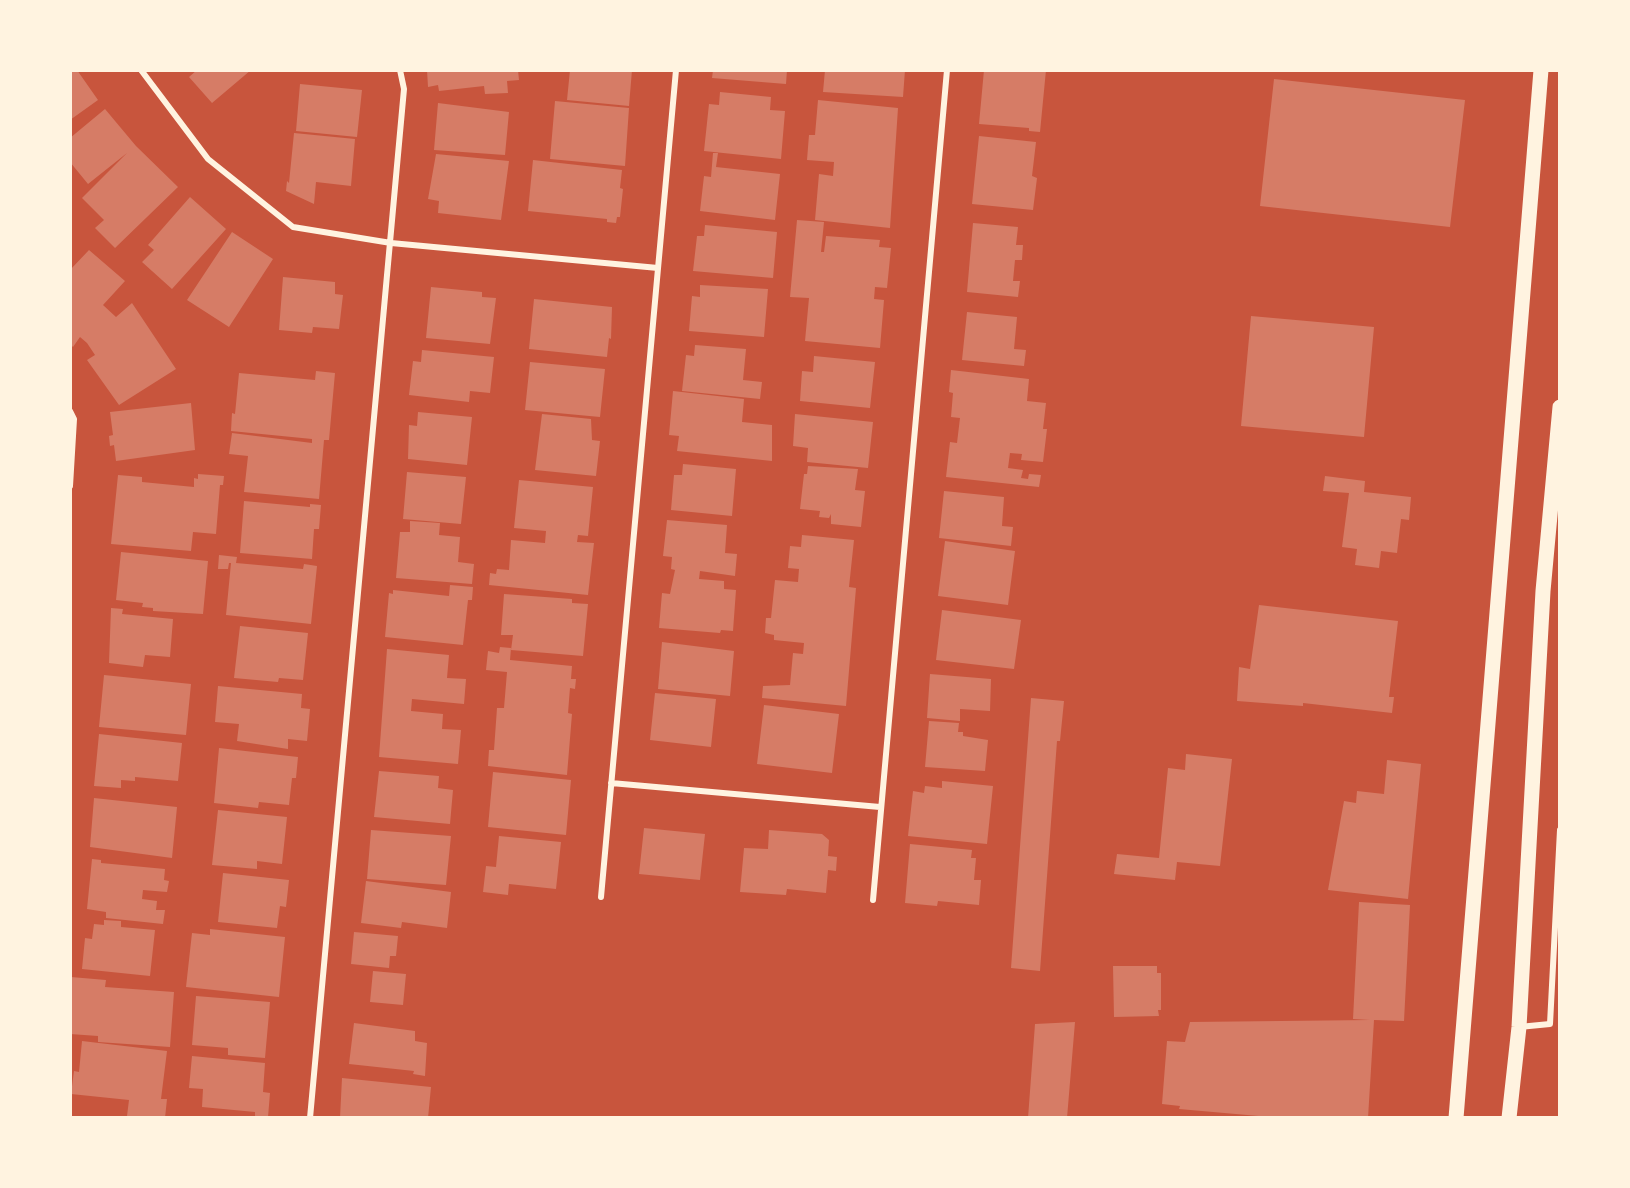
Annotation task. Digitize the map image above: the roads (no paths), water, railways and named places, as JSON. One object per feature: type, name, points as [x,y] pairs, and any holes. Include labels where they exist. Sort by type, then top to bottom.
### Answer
[{"type":"main road","points":[[1456,1118],[1541,70]]},
{"type":"main road","points":[[1509,1118],[1519,1027],[1543,591],[1560,407]]},
{"type":"street","points":[[141,70],[208,159],[294,227],[391,243],[658,268]]},
{"type":"street","points":[[310,1118],[391,243],[404,89],[400,70]]},
{"type":"street","points":[[601,897],[676,70]]},
{"type":"street","points":[[873,900],[947,70]]},
{"type":"street","points":[[70,411],[75,418],[70,486]]},
{"type":"street","points":[[611,783],[880,807]]},
{"type":"street","points":[[1519,1027],[1550,1024],[1560,830]]}]
